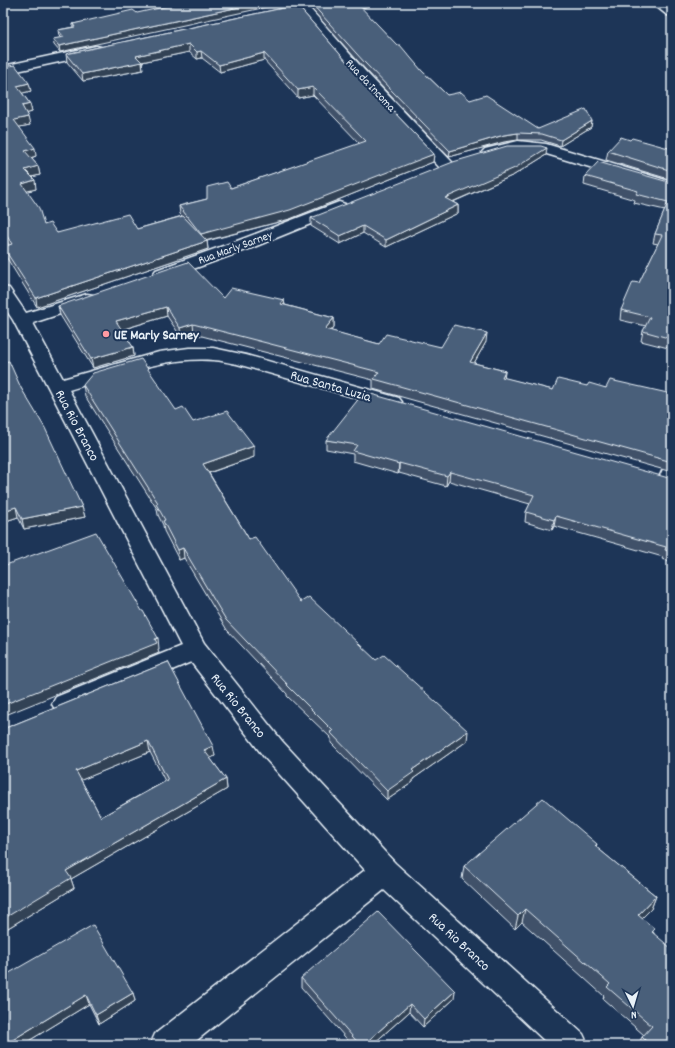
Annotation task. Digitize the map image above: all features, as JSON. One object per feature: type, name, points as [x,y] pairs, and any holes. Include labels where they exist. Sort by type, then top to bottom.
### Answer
[{"type":"street","points":[[658,3],[672,12]]},
{"type":"street","name":"Rua da Incoma","points":[[295,6],[445,166]]},
{"type":"street","points":[[3,70],[112,47]]},
{"type":"street","points":[[479,155],[518,146],[541,148],[672,187]]},
{"type":"street","name":"Rua Marly Sarney","points":[[144,280],[243,245],[352,202]]},
{"type":"street","points":[[22,320],[99,295]]},
{"type":"street","name":"Rua Rio Branco","points":[[5,296],[22,320],[58,387],[195,650],[274,749],[385,872],[572,1045]]},
{"type":"street","name":"Rua Santa Luzia","points":[[58,387],[159,358],[189,354],[213,354],[239,358],[412,408]]},
{"type":"street","points":[[47,711],[195,650]]},
{"type":"street","points":[[166,1045],[385,872]]},
{"type":"building","points":[[182,3],[258,3],[59,46],[53,39],[64,37],[58,30],[75,27],[73,24],[133,10],[137,13]]},
{"type":"building","points":[[311,3],[357,3],[397,45],[400,45],[422,71],[447,95],[461,92],[470,100],[486,95],[538,129],[586,109],[592,121],[561,140],[542,134],[518,133],[504,135],[450,151],[365,63]]},
{"type":"building","points":[[297,5],[353,69],[434,154],[290,210],[201,234],[179,206],[207,199],[207,187],[227,182],[231,188],[366,141],[313,87],[298,90],[264,53],[219,65],[201,51],[197,52],[189,44],[136,56],[142,62],[82,74],[66,54]]},
{"type":"building","points":[[15,65],[29,83],[17,86],[30,104],[22,106],[28,117],[14,120],[35,148],[25,151],[38,166],[25,170],[35,180],[22,184],[39,208],[44,225],[50,223],[57,233],[128,214],[137,229],[183,216],[207,241],[36,298],[3,247],[12,244],[3,230],[3,67]]},
{"type":"building","points":[[621,137],[630,140],[632,138],[672,149],[672,171],[608,151]]},
{"type":"building","points":[[507,146],[541,146],[547,148],[515,168],[445,198],[458,205],[386,240],[363,226],[340,236],[311,218],[453,162]]},
{"type":"building","points":[[598,162],[672,183],[672,339],[643,331],[650,317],[621,310],[633,282],[639,283],[662,235],[655,234],[668,202],[636,194],[638,191],[585,176]]},
{"type":"building","points":[[188,262],[223,298],[231,288],[284,300],[281,304],[334,318],[325,329],[379,344],[386,334],[441,347],[454,325],[487,333],[470,362],[505,371],[502,377],[553,390],[558,379],[587,386],[589,383],[606,388],[610,380],[672,394],[672,462],[374,379],[379,372],[193,324],[180,328],[166,307],[116,321],[133,347],[91,359],[58,306]]},
{"type":"building","points":[[141,359],[176,410],[183,407],[193,422],[227,411],[254,446],[203,464],[249,539],[255,537],[301,602],[309,597],[376,660],[384,655],[468,731],[412,770],[414,772],[387,791],[330,732],[333,731],[226,620],[183,548],[178,550],[163,521],[165,520],[156,504],[158,503],[83,385],[93,373]]},
{"type":"building","points":[[9,361],[21,388],[45,428],[82,507],[22,519],[16,507],[3,511],[3,362]]},
{"type":"building","points":[[364,392],[672,479],[672,552],[665,550],[666,547],[556,516],[554,520],[526,512],[534,495],[450,472],[447,476],[399,464],[353,451],[357,445],[326,440]]},
{"type":"building","points":[[96,532],[158,638],[155,639],[157,643],[3,705],[3,566]]},
{"type":"building","points":[[168,662],[213,746],[204,750],[226,779],[66,871],[71,878],[3,919],[3,729]],"holes":[[[148,741],[168,780],[101,817],[76,771]]]},
{"type":"building","points":[[543,798],[597,844],[595,846],[656,896],[638,915],[655,929],[652,932],[672,949],[672,1045],[650,1045],[642,1037],[652,1026],[607,987],[610,984],[525,909],[518,916],[464,866]]},
{"type":"building","points":[[378,912],[455,991],[424,1019],[410,1004],[363,1045],[360,1045],[301,978]]},
{"type":"building","points":[[93,925],[133,993],[96,1015],[86,995],[6,1044],[4,976]]},
{"type":"place","name":"UE Marly Sarney","points":[[106,334]]}]
